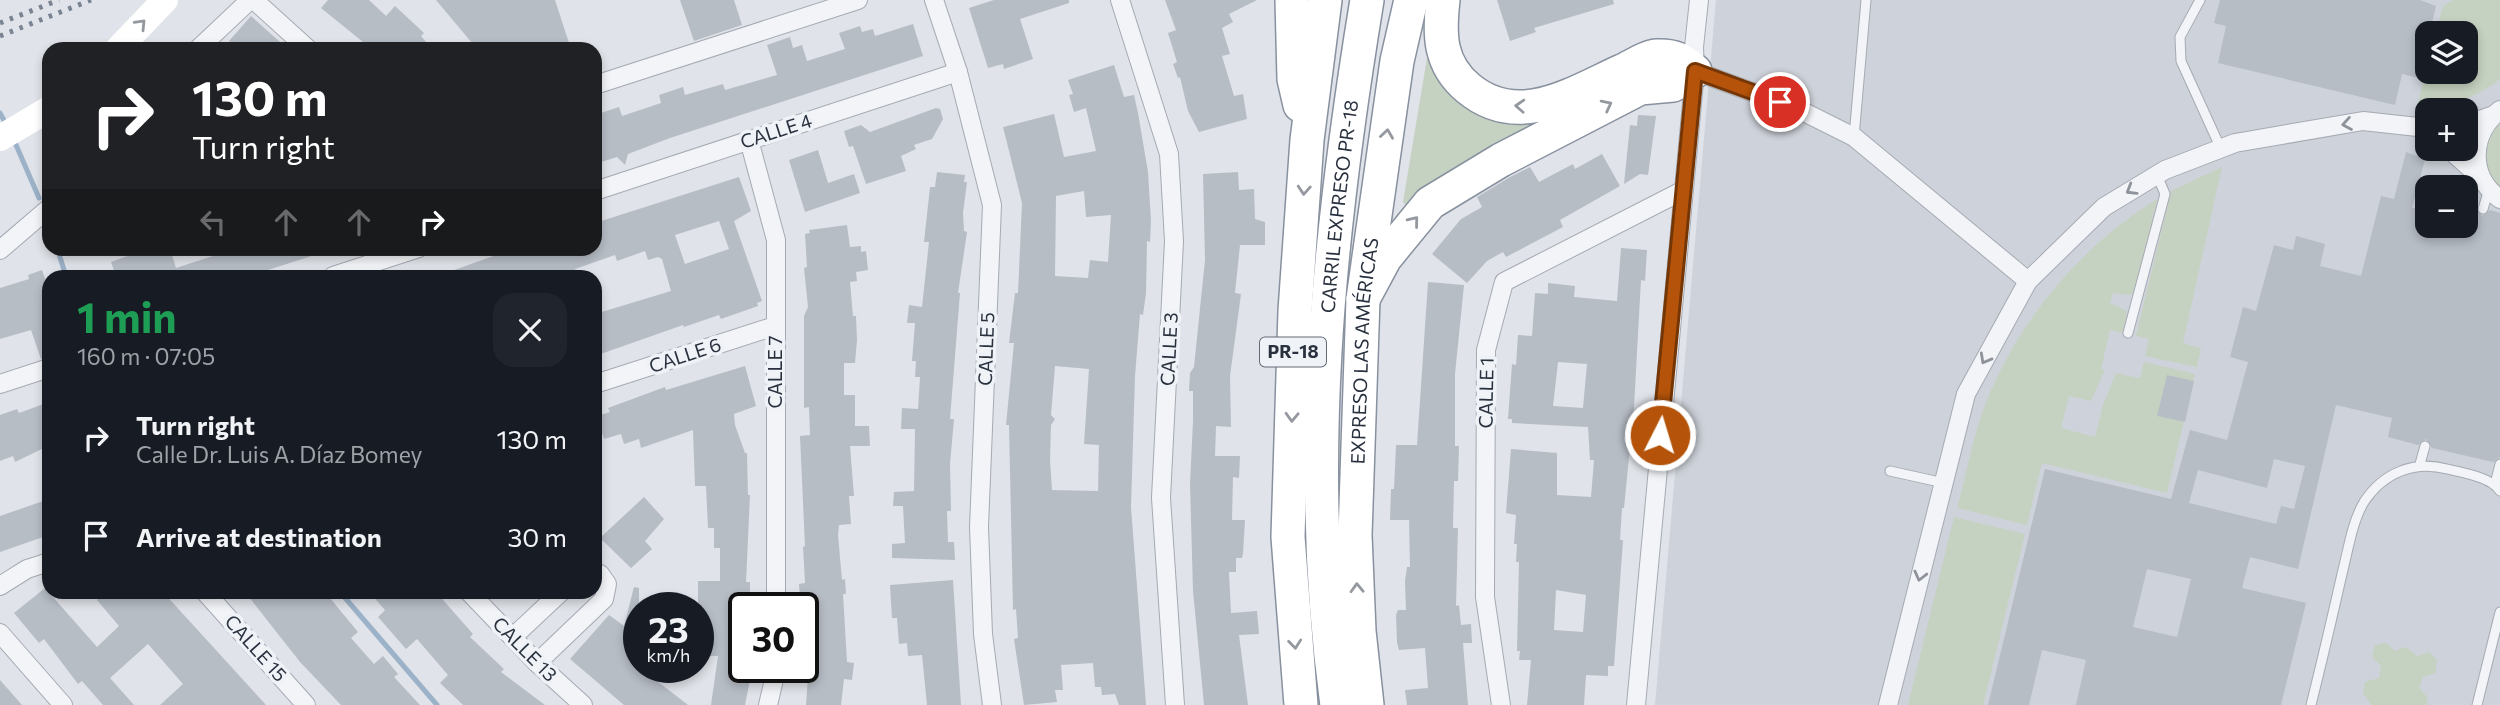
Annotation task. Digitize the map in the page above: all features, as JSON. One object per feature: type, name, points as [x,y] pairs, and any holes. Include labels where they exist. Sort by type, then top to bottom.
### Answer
[{"type":"highway","points":[[1292,0],[1294,79],[1307,140]]},
{"type":"highway","name":"PR-18","points":[[1301,705],[1288,537],[1295,311],[1307,140],[1325,0]]},
{"type":"highway","name":"CARRIL EXPRESO PR-18","points":[[1337,705],[1327,634],[1320,514],[1320,419],[1344,140],[1367,0]]},
{"type":"highway","name":"EXPRESO LAS AMÉRICAS","points":[[1367,705],[1359,631],[1355,535],[1363,299],[1397,61],[1411,0]]},
{"type":"highway","points":[[1363,299],[1385,258],[1430,203],[1501,160],[1640,88],[1673,85],[1695,71],[1678,57],[1654,56],[1542,107],[1500,105],[1478,96],[1449,66],[1439,32],[1443,0]]},
{"type":"main road","points":[[125,42],[165,0]]},
{"type":"main road","points":[[0,138],[42,114]]},
{"type":"street","points":[[206,42],[252,0],[300,42]]},
{"type":"street","points":[[602,83],[858,0]]},
{"type":"street","name":"CALLE 5","points":[[934,0],[958,72],[992,205],[979,527],[983,634],[992,705]]},
{"type":"street","name":"CALLE 3","points":[[1121,0],[1169,154],[1174,241],[1161,498],[1175,705]]},
{"type":"street","points":[[1636,705],[1695,71],[1694,47],[1699,0]]},
{"type":"street","points":[[1695,71],[1798,109],[1854,137],[2028,281]]},
{"type":"street","name":"CALLE 4","points":[[602,189],[958,72]]},
{"type":"street","points":[[2478,120],[2497,112]]},
{"type":"street","points":[[2490,189],[2476,156],[2477,145],[2480,134],[2497,112]]},
{"type":"street","points":[[1888,705],[1966,394],[2028,281],[2104,207],[2157,175],[2221,149],[2235,144],[2363,121],[2415,130]]},
{"type":"street","name":"CALLE 7","points":[[749,140],[776,240],[776,592]]},
{"type":"street","points":[[2461,161],[2490,189]]},
{"type":"street","name":"CALLE 1","points":[[1501,705],[1485,597],[1486,350],[1504,282],[1682,191]]},
{"type":"street","points":[[0,250],[42,214]]},
{"type":"street","points":[[351,270],[394,256]]},
{"type":"street","name":"CALLE 6","points":[[602,382],[775,326]]},
{"type":"street","points":[[0,384],[42,370]]},
{"type":"street","points":[[0,586],[27,569],[42,564]]},
{"type":"street","points":[[537,663],[604,599],[607,584],[602,579]]},
{"type":"street","name":"CALLE 15","points":[[211,599],[306,705]]},
{"type":"street","name":"CALLE 13","points":[[475,599],[537,663],[583,705]]},
{"type":"street","points":[[513,637],[554,599]]},
{"type":"street","points":[[0,633],[63,705]]},
{"type":"street","points":[[768,705],[773,683]]},
{"type":"lane","points":[[1854,137],[1866,0]]},
{"type":"lane","points":[[2200,0],[2180,37],[2181,61],[2221,149]]},
{"type":"lane","points":[[2129,333],[2165,194],[2157,175]]},
{"type":"lane","points":[[2483,209],[2490,189]]},
{"type":"lane","points":[[2420,464],[2426,446]]},
{"type":"lane","points":[[2311,705],[2349,545],[2362,505],[2387,478],[2420,464],[2439,466],[2498,487],[2500,464]]},
{"type":"lane","points":[[1890,471],[1944,483]]},
{"type":"lane","points":[[2477,705],[2500,612]]},
{"type":"shaded area","points":[[1716,0],[2500,0],[2500,705],[1655,705]]},
{"type":"green space","points":[[2453,0],[2500,0],[2500,79],[2468,98],[2419,98],[2422,84],[2478,84],[2478,21],[2439,21],[2443,6]]},
{"type":"green space","points":[[1430,40],[1435,56],[1555,116],[1409,208],[1403,202]]},
{"type":"green space","points":[[2500,122],[2500,190],[2489,173],[2485,156],[2489,138]]},
{"type":"green space","points":[[2222,167],[2183,343],[2201,348],[2197,367],[2145,356],[2149,339],[2136,336],[2171,191]]},
{"type":"green space","points":[[2157,199],[2135,291],[2130,295],[2113,293],[2110,303],[2127,311],[2124,333],[2110,330],[2101,369],[2105,370],[2091,401],[2069,396],[2061,428],[2095,437],[2103,405],[2116,373],[2140,378],[2144,362],[2195,374],[2167,493],[2042,463],[2027,525],[1957,508],[1982,413],[2017,341],[2056,286],[2079,261],[2103,238]]},
{"type":"green space","points":[[1954,517],[2025,534],[1983,705],[1908,705]]},
{"type":"green space","points":[[2386,643],[2395,651],[2406,647],[2417,656],[2429,652],[2437,660],[2435,673],[2423,677],[2419,688],[2428,698],[2426,705],[2372,705],[2363,694],[2365,682],[2379,678],[2381,666],[2372,657],[2375,645]]},
{"type":"building","points":[[328,0],[369,0],[386,16],[395,6],[424,33],[421,36],[426,42],[363,42],[321,8]]},
{"type":"building","points":[[436,0],[555,0],[569,42],[471,42]]},
{"type":"building","points":[[680,0],[734,0],[742,25],[694,41]]},
{"type":"building","points":[[994,0],[1069,0],[1069,3],[1020,19],[1033,59],[1004,69],[1003,64],[988,68],[969,8]]},
{"type":"building","points":[[1165,0],[1257,0],[1229,14],[1233,22],[1222,28],[1230,54],[1222,56],[1234,96],[1243,94],[1247,119],[1199,132],[1188,111],[1180,77],[1178,78],[1173,64],[1177,62],[1168,33],[1176,30]]},
{"type":"building","points":[[1497,0],[1613,0],[1614,4],[1534,28],[1536,32],[1510,41]]},
{"type":"building","points":[[2220,0],[2420,0],[2436,6],[2432,21],[2415,21],[2415,77],[2402,74],[2395,105],[2218,63],[2226,26],[2214,23]]},
{"type":"building","points":[[251,16],[280,42],[230,42]]},
{"type":"building","points":[[913,24],[923,56],[670,138],[628,154],[625,165],[617,157],[602,162],[602,113],[619,107],[622,116],[661,103],[659,95],[683,87],[685,95],[723,84],[725,90],[777,75],[767,45],[790,37],[793,48],[802,45],[807,61],[845,49],[839,33],[860,26],[862,32],[873,29],[875,36]]},
{"type":"building","points":[[1114,65],[1124,97],[1134,95],[1148,172],[1150,242],[1147,241],[1146,293],[1143,315],[1140,314],[1135,376],[1131,507],[1146,705],[1119,705],[1115,694],[1102,695],[1101,687],[1095,687],[1093,663],[1061,665],[1063,690],[1055,690],[1057,702],[1024,705],[1014,639],[1018,638],[1016,609],[1013,610],[1009,425],[1006,425],[1014,343],[1009,343],[1015,293],[1018,293],[1022,203],[1003,127],[1054,114],[1064,157],[1096,151],[1086,108],[1074,112],[1069,95],[1073,94],[1068,80]],"holes":[[[1084,191],[1086,217],[1111,215],[1108,262],[1090,260],[1088,278],[1055,276],[1056,196]],[[1055,366],[1089,369],[1084,444],[1099,445],[1098,491],[1052,490],[1051,425],[1055,419],[1051,415]]]},
{"type":"building","points":[[936,108],[940,109],[943,119],[932,139],[914,145],[916,149],[901,156],[906,171],[866,184],[853,146],[849,147],[844,131],[861,125],[870,132]]},
{"type":"building","points":[[1638,115],[1656,116],[1648,175],[1640,174],[1624,184],[1630,125],[1637,126]]},
{"type":"building","points":[[818,150],[828,183],[854,174],[860,193],[805,212],[789,160]]},
{"type":"building","points":[[2406,152],[2415,155],[2415,161],[2424,161],[2421,175],[2415,175],[2412,208],[2415,208],[2415,238],[2478,238],[2478,210],[2482,216],[2490,210],[2500,213],[2500,457],[2493,462],[2432,448],[2426,439],[2418,445],[2388,437],[2392,418],[2336,405],[2298,569],[2250,557],[2242,588],[2306,603],[2281,705],[2076,705],[2086,660],[2042,650],[2029,705],[1988,705],[2045,469],[2171,499],[2190,430],[2227,440],[2248,362],[2230,357],[2243,307],[2256,311],[2274,245],[2293,250],[2296,236],[2325,244],[2320,266],[2361,276],[2381,196],[2394,199]],"holes":[[[2274,459],[2305,466],[2294,509],[2281,506],[2276,524],[2189,503],[2198,470],[2267,488]],[[2147,569],[2191,579],[2177,637],[2133,627]]]},
{"type":"building","points":[[1602,154],[1620,186],[1560,220],[1563,227],[1506,257],[1503,252],[1487,261],[1467,283],[1432,254],[1461,219],[1482,207],[1477,197],[1510,177],[1530,167],[1539,182],[1573,164],[1575,169]]},
{"type":"building","points":[[937,172],[965,175],[964,182],[967,182],[963,213],[964,231],[967,232],[958,293],[950,419],[954,419],[950,464],[951,511],[947,511],[948,542],[954,542],[955,560],[892,558],[892,544],[905,543],[903,506],[893,506],[894,492],[914,491],[915,429],[901,429],[902,408],[918,409],[920,377],[915,377],[916,361],[912,361],[915,323],[907,323],[909,305],[922,307],[929,242],[924,242],[930,187],[935,187]]},
{"type":"building","points":[[1238,172],[1239,190],[1254,189],[1255,219],[1265,222],[1265,245],[1240,245],[1235,293],[1241,294],[1230,376],[1231,427],[1216,426],[1215,456],[1240,456],[1239,478],[1233,477],[1232,520],[1245,520],[1242,558],[1236,558],[1236,572],[1229,572],[1231,613],[1257,611],[1259,634],[1239,635],[1248,705],[1204,705],[1193,591],[1190,484],[1193,391],[1189,391],[1190,373],[1194,367],[1205,260],[1203,174]]},
{"type":"building","points":[[739,177],[751,211],[734,221],[762,301],[757,303],[758,306],[721,319],[719,315],[684,327],[683,325],[602,354],[602,312],[671,291],[662,259],[658,257],[648,260],[645,251],[617,261],[615,255],[576,270],[454,270],[494,256],[602,256],[602,221]],"holes":[[[719,221],[729,249],[685,264],[675,235]]]},
{"type":"building","points":[[847,225],[850,247],[861,246],[861,252],[866,251],[868,270],[856,272],[857,281],[850,282],[857,340],[855,363],[844,363],[844,395],[855,395],[855,426],[869,426],[870,446],[850,446],[854,496],[849,496],[851,524],[839,525],[842,580],[845,579],[846,594],[843,594],[847,662],[854,663],[852,680],[844,679],[841,705],[806,705],[808,683],[819,683],[819,592],[800,592],[799,584],[805,583],[800,436],[810,435],[809,407],[804,408],[804,316],[808,307],[804,268],[807,267],[805,234],[810,233],[809,230]]},
{"type":"building","points":[[1621,248],[1647,250],[1645,281],[1641,280],[1634,407],[1622,508],[1620,540],[1623,540],[1614,666],[1608,666],[1608,676],[1586,675],[1584,705],[1527,705],[1531,660],[1519,660],[1520,651],[1517,651],[1519,562],[1516,562],[1517,544],[1514,544],[1516,515],[1506,513],[1511,449],[1557,453],[1557,495],[1591,497],[1594,460],[1590,460],[1588,427],[1512,423],[1512,419],[1508,419],[1512,364],[1516,365],[1518,335],[1532,336],[1535,293],[1548,294],[1548,283],[1575,286],[1574,297],[1617,301]],"holes":[[[1558,362],[1587,364],[1583,408],[1553,406]],[[1556,590],[1586,595],[1583,632],[1554,630]]]},
{"type":"building","points":[[127,256],[172,256],[176,268],[213,256],[312,256],[268,270],[114,270],[111,262]]},
{"type":"building","points":[[42,270],[41,359],[31,330],[0,339],[0,288],[29,279],[28,275]]},
{"type":"building","points":[[1428,282],[1464,285],[1455,374],[1455,446],[1459,446],[1458,481],[1454,481],[1453,528],[1458,528],[1456,606],[1459,605],[1461,625],[1471,624],[1472,643],[1463,643],[1468,705],[1407,705],[1405,690],[1428,688],[1425,648],[1399,650],[1397,642],[1396,615],[1398,610],[1406,610],[1405,581],[1407,567],[1410,567],[1409,520],[1390,520],[1391,489],[1394,489],[1396,445],[1417,445]]},
{"type":"building","points":[[745,366],[756,406],[734,414],[735,425],[747,453],[750,495],[746,582],[750,582],[750,592],[728,592],[728,683],[749,683],[745,705],[711,705],[718,656],[714,656],[714,592],[698,592],[698,581],[720,581],[720,548],[714,548],[714,528],[708,528],[706,486],[695,486],[693,430],[641,448],[639,439],[624,444],[621,434],[604,439],[602,432],[602,414],[610,412],[608,408],[665,387],[666,390]]},
{"type":"building","points":[[2167,375],[2194,381],[2185,422],[2157,416]]},
{"type":"building","points":[[42,405],[42,449],[15,462],[13,456],[0,461],[0,415],[17,409],[19,413]]},
{"type":"building","points":[[644,497],[664,519],[645,541],[652,549],[631,568],[602,540],[602,536]]},
{"type":"building","points":[[42,501],[42,537],[0,552],[0,516]]},
{"type":"building","points":[[953,580],[961,705],[927,705],[922,655],[908,656],[907,643],[899,644],[897,618],[892,618],[890,585]]},
{"type":"building","points":[[42,590],[42,599],[55,599],[97,647],[119,626],[98,599],[169,599],[266,705],[160,705],[183,684],[148,644],[110,678],[134,705],[103,705],[82,681],[78,684],[44,639],[39,643],[14,613]]},
{"type":"building","points":[[250,599],[331,599],[358,632],[351,638],[374,664],[383,656],[398,674],[394,677],[420,705],[341,705],[300,662]]},
{"type":"building","points":[[375,599],[442,599],[473,634],[470,637],[504,669],[501,672],[545,705],[463,705],[440,683],[448,675],[417,639],[406,649],[378,617],[385,610]]},
{"type":"building","points":[[609,615],[623,625],[623,683],[660,683],[688,705],[624,705],[570,659]]},
{"type":"building","points":[[0,680],[22,705],[0,705]]},
{"type":"waterway","points":[[0,113],[7,126]]},
{"type":"waterway","points":[[13,138],[39,198]]},
{"type":"waterway","points":[[60,256],[64,270]]},
{"type":"waterway","points":[[346,599],[437,705]]},
{"type":"railway","points":[[0,23],[59,0]]},
{"type":"railway","points":[[0,36],[91,0]]},
{"type":"route","points":[[1660,435],[1695,71],[1780,102]]}]
